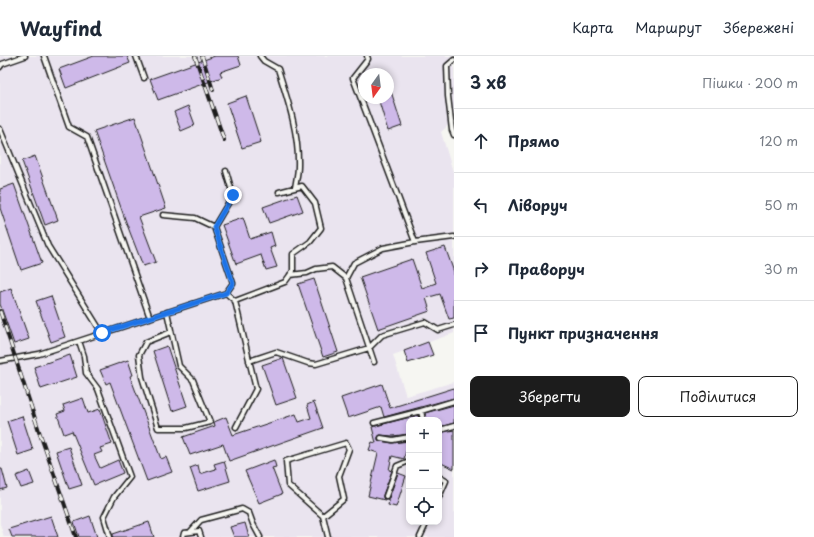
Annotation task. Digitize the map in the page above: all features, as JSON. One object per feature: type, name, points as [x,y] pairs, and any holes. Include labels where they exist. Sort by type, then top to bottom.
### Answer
[{"type":"lane","points":[[0,67],[2,64],[25,56]]},
{"type":"lane","points":[[44,56],[69,127],[87,137],[150,318]]},
{"type":"lane","points":[[136,56],[144,78]]},
{"type":"lane","points":[[260,56],[264,61],[278,69],[296,133],[298,167],[295,188]]},
{"type":"lane","points":[[367,56],[368,59],[353,78],[415,242]]},
{"type":"lane","points":[[454,60],[447,66],[448,96],[452,130],[454,135]]},
{"type":"lane","points":[[0,129],[48,246],[102,333]]},
{"type":"lane","points":[[214,227],[233,195],[226,171]]},
{"type":"lane","points":[[235,301],[285,282],[293,271],[294,254],[310,242],[321,228],[315,203],[302,186],[279,192]]},
{"type":"lane","points":[[0,361],[39,354],[226,293],[233,283],[214,227],[195,218],[163,214]]},
{"type":"lane","points":[[346,278],[354,263],[383,248],[454,237]]},
{"type":"lane","points":[[290,275],[308,273],[316,269],[332,267],[346,278],[374,362]]},
{"type":"lane","points":[[226,293],[235,301],[256,388],[236,427]]},
{"type":"lane","points":[[167,312],[179,366],[193,380],[210,422],[186,428],[158,428],[142,377],[139,355],[146,342],[171,332]]},
{"type":"lane","points":[[250,361],[276,352],[308,363],[316,364],[369,348],[382,335],[426,322],[438,330],[454,325]]},
{"type":"lane","points":[[78,341],[84,356],[86,373],[98,389],[130,477],[114,497],[104,517],[110,537]]},
{"type":"lane","points":[[374,423],[454,401]]},
{"type":"lane","points":[[421,411],[422,417]]},
{"type":"lane","points":[[442,429],[454,426]]},
{"type":"lane","points":[[381,438],[393,440],[406,438]]},
{"type":"lane","points":[[323,516],[344,499],[339,476],[349,449],[346,443],[286,461],[288,485],[323,516],[328,537]]},
{"type":"lane","points":[[386,496],[397,466],[406,462]]},
{"type":"lane","points":[[442,479],[446,481],[442,490]]},
{"type":"lane","points":[[190,532],[201,520],[242,509],[250,513],[253,524],[260,537]]},
{"type":"lane","points":[[420,537],[426,525]]},
{"type":"lane","points":[[183,537],[184,533],[198,530],[201,537]]},
{"type":"shaded area","points":[[0,56],[454,56],[454,120],[441,132],[454,175],[454,333],[393,355],[406,396],[454,382],[454,537],[4,537],[0,524]]},
{"type":"building","points":[[94,56],[127,56],[130,63],[66,88],[59,69]]},
{"type":"building","points":[[215,56],[238,56],[241,65],[220,72],[222,77],[158,100],[150,79]]},
{"type":"building","points":[[246,96],[261,142],[242,148],[227,103]]},
{"type":"building","points":[[394,101],[402,126],[388,131],[380,104],[394,104]]},
{"type":"building","points":[[188,106],[195,125],[181,131],[174,112]]},
{"type":"building","points":[[135,117],[166,208],[139,217],[156,262],[143,266],[94,131]]},
{"type":"building","points":[[35,156],[58,220],[45,225],[22,161]]},
{"type":"building","points":[[14,184],[42,263],[21,270],[0,208],[0,189]]},
{"type":"building","points":[[297,195],[303,211],[269,223],[263,207]]},
{"type":"building","points":[[243,218],[250,239],[271,232],[275,246],[270,248],[277,267],[266,270],[261,255],[236,264],[222,225]]},
{"type":"building","points":[[445,247],[454,272],[454,318],[449,319],[440,294],[426,298],[430,311],[378,329],[360,277],[412,259],[422,288],[436,283],[426,253]]},
{"type":"building","points":[[314,279],[338,352],[323,357],[298,284]]},
{"type":"building","points":[[11,288],[29,339],[14,344],[0,304],[0,292]]},
{"type":"building","points":[[51,296],[65,337],[51,342],[36,301]]},
{"type":"building","points":[[428,342],[433,355],[408,363],[404,351]]},
{"type":"building","points":[[167,346],[187,406],[172,411],[153,351]]},
{"type":"building","points":[[70,355],[77,377],[41,389],[34,367]]},
{"type":"building","points":[[283,358],[297,398],[276,405],[262,365]]},
{"type":"building","points":[[128,360],[133,375],[130,376],[161,459],[166,457],[172,472],[147,481],[110,382],[106,384],[100,370]]},
{"type":"building","points":[[382,384],[390,408],[454,388],[454,398],[384,417],[381,407],[348,418],[341,398]]},
{"type":"building","points":[[83,398],[88,413],[100,409],[112,444],[100,448],[102,452],[94,455],[100,468],[118,460],[123,473],[94,485],[72,431],[64,434],[57,414],[65,411],[63,405]]},
{"type":"building","points":[[314,402],[323,428],[229,461],[223,444],[190,455],[183,437],[215,426],[214,422],[226,417],[233,435],[296,414],[299,422],[311,418],[307,405]]},
{"type":"building","points":[[454,405],[454,423],[442,426],[442,417],[426,417],[425,413]]},
{"type":"building","points":[[22,416],[33,450],[18,455],[7,421]]},
{"type":"building","points":[[406,418],[406,434],[393,436],[380,435],[378,437],[378,440],[380,441],[392,443],[406,441],[404,459],[392,456],[389,470],[392,471],[383,495],[384,499],[389,498],[398,473],[406,476],[396,507],[388,505],[389,501],[368,496],[378,453],[369,450],[372,442],[376,443],[372,427]]},
{"type":"building","points":[[454,430],[454,469],[442,463],[442,432]]},
{"type":"building","points":[[69,447],[82,485],[69,489],[56,451]]},
{"type":"building","points":[[274,460],[276,467],[272,468],[282,494],[259,503],[245,471]]},
{"type":"building","points":[[224,461],[230,481],[198,491],[190,468],[198,465],[200,474],[216,469],[214,464]]},
{"type":"building","points":[[0,469],[2,469],[7,488],[0,490]]},
{"type":"building","points":[[29,471],[34,484],[21,488],[16,476]]},
{"type":"building","points":[[51,516],[58,537],[12,537],[9,529]]},
{"type":"building","points":[[90,516],[97,537],[79,537],[74,522]]},
{"type":"building","points":[[149,522],[154,537],[113,537],[113,534]]},
{"type":"building","points":[[245,523],[249,537],[234,537],[230,527]]},
{"type":"railway","points":[[195,56],[224,140]]},
{"type":"railway","points":[[202,56],[213,90]]},
{"type":"railway","points":[[0,311],[40,434],[76,537]]},
{"type":"route","points":[[102,333],[226,293],[233,283],[214,227],[233,195]]}]
